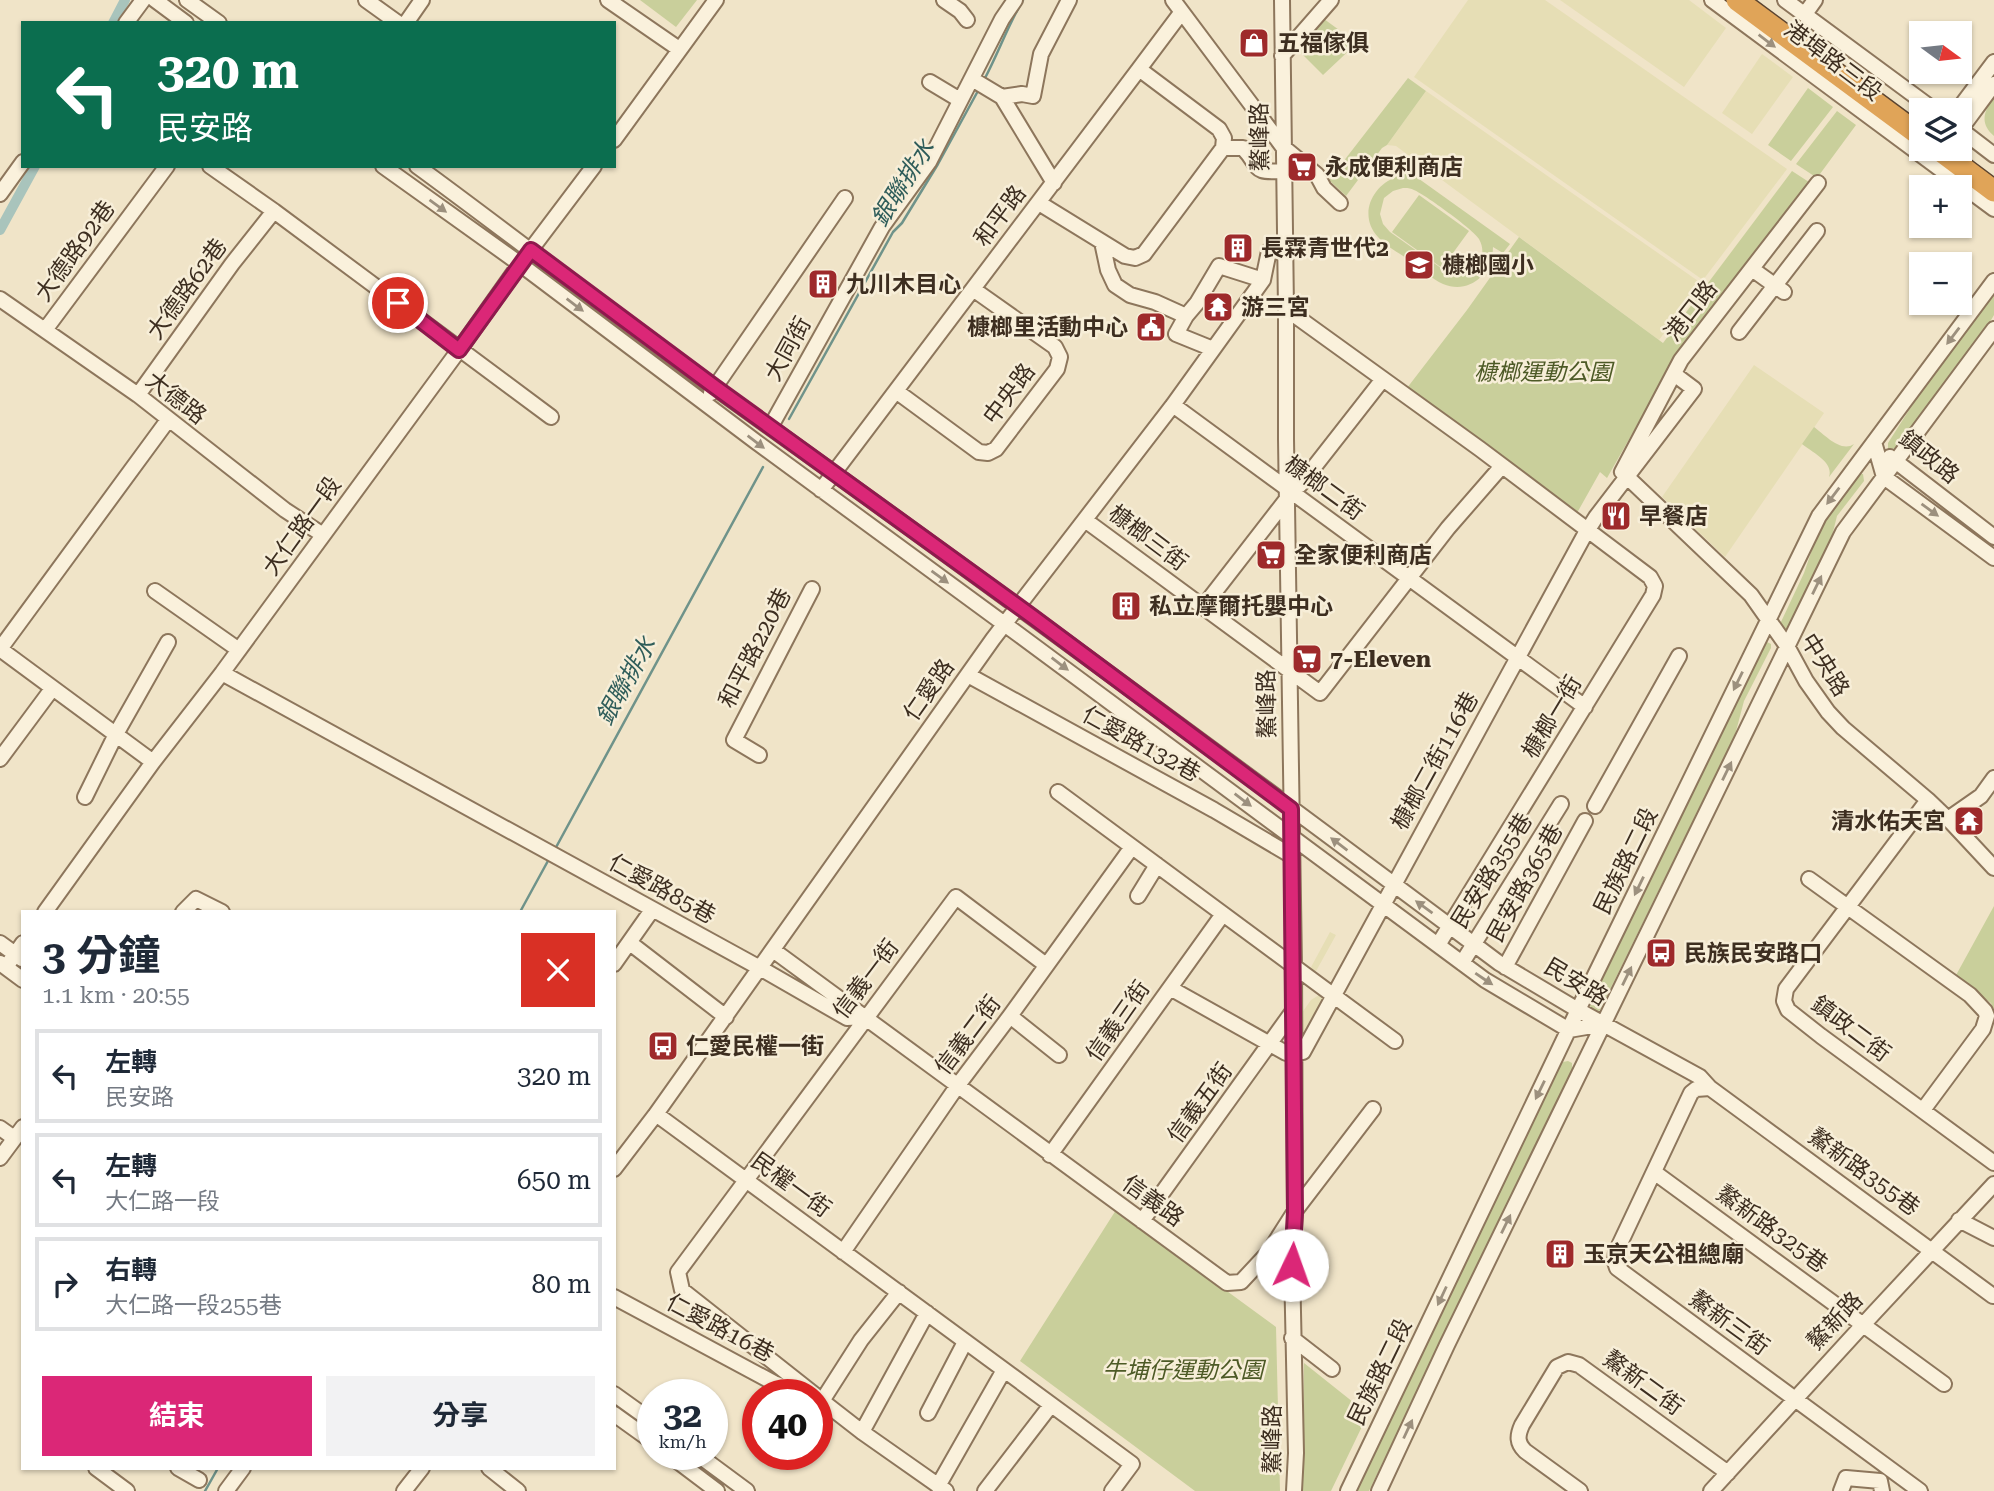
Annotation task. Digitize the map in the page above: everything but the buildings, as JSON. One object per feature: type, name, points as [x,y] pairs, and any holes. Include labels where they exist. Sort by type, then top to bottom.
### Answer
[{"type":"highway","points":[[1737,0],[1909,127]]},
{"type":"highway","points":[[1761,0],[1909,109]]},
{"type":"highway","points":[[1972,152],[1994,159]]},
{"type":"highway","points":[[1954,161],[1994,191]]},
{"type":"street","points":[[127,21],[143,0]]},
{"type":"street","points":[[155,0],[183,21]]},
{"type":"street","points":[[187,0],[216,21]]},
{"type":"street","points":[[366,0],[395,21]]},
{"type":"street","points":[[407,21],[422,0]]},
{"type":"street","points":[[608,0],[679,49]]},
{"type":"street","points":[[616,137],[716,0]]},
{"type":"street","points":[[944,0],[960,11],[967,20]]},
{"type":"street","points":[[1015,0],[1002,19],[972,79],[997,94],[1054,183]]},
{"type":"street","points":[[997,94],[1033,96],[1041,54],[1069,0]]},
{"type":"street","name":"鰲峰路","points":[[1282,0],[1294,1052],[1294,1491]]},
{"type":"street","points":[[1282,56],[1331,0]]},
{"type":"street","name":"港埠路三段","points":[[1712,0],[1994,209]]},
{"type":"street","name":"港埠路三段","points":[[1785,0],[1918,98]]},
{"type":"street","points":[[1804,14],[1815,0]]},
{"type":"street","points":[[1177,6],[1283,147],[1317,175],[1324,188],[1340,203]]},
{"type":"street","name":"和平路","points":[[821,490],[1139,69],[1177,6]]},
{"type":"street","points":[[1967,98],[1994,62]]},
{"type":"street","points":[[1039,203],[1125,256],[1135,258],[1144,254],[1223,148],[1224,138],[1219,129],[1139,69]]},
{"type":"street","name":"大同街","points":[[771,426],[887,220],[929,162],[972,79]]},
{"type":"street","points":[[930,82],[960,100]]},
{"type":"street","points":[[1972,114],[1994,84]]},
{"type":"street","points":[[1972,140],[1994,159]]},
{"type":"street","points":[[1223,148],[1243,148],[1261,170],[1284,172]]},
{"type":"street","points":[[0,194],[21,165]]},
{"type":"street","name":"大德路92巷","points":[[45,330],[166,168]]},
{"type":"street","points":[[213,168],[551,417]]},
{"type":"street","name":"民安路","points":[[386,168],[520,264],[821,490],[1485,980],[1569,1030],[1604,1024]]},
{"type":"street","name":"民安路","points":[[420,168],[1505,967],[1604,1024]]},
{"type":"street","name":"大仁路一段","points":[[47,910],[153,762],[222,673],[592,168]]},
{"type":"street","name":"港口路","points":[[1627,477],[1622,472],[1681,360],[1818,183]]},
{"type":"street","name":"大同街","points":[[705,402],[845,198]]},
{"type":"street","name":"大德路62巷","points":[[138,395],[232,264],[274,211]]},
{"type":"street","points":[[1739,332],[1780,289],[1817,231]]},
{"type":"street","points":[[1102,242],[1108,270],[1115,285],[1130,295],[1156,302],[1186,316]]},
{"type":"street","name":"仁愛路","points":[[616,1166],[726,1017],[1005,624],[1173,404],[1263,280],[1269,251],[1285,252]]},
{"type":"street","points":[[1213,349],[1176,334],[1219,267],[1263,280]]},
{"type":"street","points":[[1752,269],[1780,289]]},
{"type":"street","name":"民族路二段","points":[[1348,1491],[1578,1010],[1819,516],[1994,281]]},
{"type":"street","name":"中央路","points":[[896,391],[979,452],[988,453],[996,449],[1057,369],[1060,357],[1055,347],[974,289]]},
{"type":"street","name":"大德路","points":[[0,299],[138,395],[285,510],[323,535]]},
{"type":"street","name":"槺榔一街","points":[[1286,309],[1650,577],[1654,586],[1653,595],[1438,945]]},
{"type":"street","points":[[1379,1491],[1447,1345],[1843,532],[1994,329]]},
{"type":"street","points":[[1588,531],[1694,389],[1674,374]]},
{"type":"street","points":[[1203,607],[1286,494],[1300,485],[1383,379]]},
{"type":"street","name":"槺榔二街","points":[[1173,404],[1286,494],[1409,579],[1585,707]]},
{"type":"street","points":[[153,762],[0,649],[168,420]]},
{"type":"street","name":"鎮政路","points":[[1874,442],[1895,462],[1994,537]]},
{"type":"street","name":"鎮政路","points":[[1874,442],[1884,477],[1994,558]]},
{"type":"street","points":[[1409,579],[1448,528],[1502,466]]},
{"type":"street","name":"中央路","points":[[1627,477],[1751,595],[1787,646],[1806,681],[1843,729],[1928,800],[1994,868]]},
{"type":"street","name":"槺榔三街","points":[[1086,520],[1320,693],[1409,579]]},
{"type":"street","name":"槺榔二街116巷","points":[[1294,1052],[1303,1052],[1588,531]]},
{"type":"street","name":"和平路220巷","points":[[759,755],[734,740],[812,589]]},
{"type":"street","points":[[155,591],[239,650]]},
{"type":"street","points":[[85,797],[168,642]]},
{"type":"street","points":[[1595,806],[1679,656]]},
{"type":"street","name":"仁愛路85巷","points":[[222,673],[761,968]]},
{"type":"street","name":"仁愛路132巷","points":[[968,675],[1214,810],[1292,856]]},
{"type":"street","points":[[0,759],[52,689]]},
{"type":"street","points":[[1948,819],[1981,796],[1994,778]]},
{"type":"street","points":[[1058,792],[1395,1041]]},
{"type":"street","name":"鎮政二街","points":[[1928,800],[1786,989],[1784,1001],[1788,1010],[1821,1036],[1994,1163]]},
{"type":"street","name":"民安路355巷","points":[[1462,962],[1561,804]]},
{"type":"street","name":"民安路365巷","points":[[1505,967],[1585,821]]},
{"type":"street","name":"信義二街","points":[[843,1251],[958,1085],[1132,847]]},
{"type":"street","points":[[1138,896],[1157,866]]},
{"type":"street","points":[[1808,879],[1970,995],[1985,1011],[1987,1016],[1983,1029],[1923,1110]]},
{"type":"street","name":"信義一街","points":[[794,1379],[682,1290],[678,1272],[956,897],[1046,965]]},
{"type":"street","points":[[185,910],[196,899],[218,910]]},
{"type":"street","points":[[616,961],[652,910]]},
{"type":"street","name":"信義三街","points":[[1050,1154],[1223,914]]},
{"type":"street","points":[[0,943],[20,953],[3,965],[21,979]]},
{"type":"street","points":[[630,943],[726,1017]]},
{"type":"street","name":"信義路","points":[[773,950],[1227,1283],[1241,1282],[1269,1252],[1295,1212],[1373,1109]]},
{"type":"street","name":"信義路","points":[[761,968],[846,1018],[865,1017]]},
{"type":"street","points":[[1170,988],[1286,1053],[1294,1052]]},
{"type":"street","name":"信義五街","points":[[1142,1221],[1293,1011]]},
{"type":"street","points":[[1010,1016],[1059,1055]]},
{"type":"street","name":"鰲新路355巷","points":[[1604,1024],[1700,1077],[1710,1088],[1993,1296]]},
{"type":"street","name":"鰲新三街","points":[[1710,1088],[1696,1089],[1691,1093],[1616,1252],[1617,1268],[1920,1491]]},
{"type":"street","name":"民權一街","points":[[656,1114],[1132,1464],[1112,1491]]},
{"type":"street","points":[[0,1128],[18,1133],[0,1158]]},
{"type":"street","name":"鰲新路325巷","points":[[1654,1172],[1944,1384]]},
{"type":"street","name":"鰲新路","points":[[1711,1491],[1994,1184]]},
{"type":"street","points":[[1959,1220],[1994,1238]]},
{"type":"street","points":[[832,1379],[899,1293]]},
{"type":"street","name":"仁愛路16巷","points":[[616,1298],[765,1379]]},
{"type":"street","points":[[862,1432],[927,1313]]},
{"type":"street","points":[[1292,1338],[1332,1369]]},
{"type":"street","points":[[928,1413],[965,1342]]},
{"type":"street","name":"鰲新二街","points":[[1580,1491],[1520,1446],[1518,1433],[1557,1367],[1562,1363],[1573,1362],[1728,1473]]},
{"type":"street","points":[[833,1410],[942,1488],[1004,1370]]},
{"type":"street","points":[[616,1395],[637,1411]]},
{"type":"street","points":[[985,1491],[1051,1405]]},
{"type":"street","points":[[616,1415],[637,1431]]},
{"type":"street","points":[[99,1470],[127,1491]]},
{"type":"street","points":[[182,1470],[199,1480]]},
{"type":"street","points":[[226,1491],[242,1470]]},
{"type":"street","points":[[404,1491],[420,1470]]},
{"type":"street","points":[[491,1470],[512,1489]]},
{"type":"street","points":[[689,1470],[717,1491]]},
{"type":"street","points":[[718,1470],[747,1491]]},
{"type":"street","points":[[1841,1491],[1846,1478],[1880,1481],[1882,1491]]},
{"type":"shaded area","points":[[1468,0],[1545,0],[1787,169],[1703,280],[1414,77]]},
{"type":"shaded area","points":[[1560,0],[1689,0],[1726,28],[1684,87]]},
{"type":"shaded area","points":[[1762,54],[1793,77],[1752,134],[1722,113]]},
{"type":"shaded area","points":[[1426,91],[1701,283],[1659,340],[1396,146],[1387,145]]},
{"type":"shaded area","points":[[1754,365],[1824,413],[1725,557],[1662,497]]},
{"type":"shaded area","points":[[1330,932],[1336,935],[1315,973],[1310,969]]},
{"type":"shaded area","points":[[1319,995],[1325,998],[1302,1043],[1301,1014],[1311,1000]]},
{"type":"green space","points":[[640,0],[697,0],[676,27]]},
{"type":"green space","points":[[1324,19],[1357,43],[1323,75],[1299,51]]},
{"type":"green space","points":[[1408,78],[1426,91],[1346,196],[1329,180]]},
{"type":"green space","points":[[1808,88],[1833,107],[1791,161],[1768,145]]},
{"type":"green space","points":[[1994,97],[1994,136],[1986,126],[1985,117]]},
{"type":"green space","points":[[1837,111],[1856,125],[1817,178],[1796,164]]},
{"type":"green space","points":[[1394,161],[1510,244],[1503,253],[1493,247],[1489,265],[1471,284],[1453,287],[1439,282],[1386,244],[1372,228],[1369,220],[1370,202],[1380,187],[1396,177],[1387,170]],"holes":[[[1405,188],[1428,198],[1475,234],[1482,247],[1480,261],[1476,266],[1463,273],[1448,273],[1390,232],[1383,224],[1380,214],[1384,198],[1393,191]]]},
{"type":"green space","name":"槺榔運動公園","points":[[1792,171],[1812,184],[1677,355],[1607,478],[1600,472],[1577,513],[1407,388],[1519,237],[1663,343]]},
{"type":"green space","points":[[1419,195],[1469,231],[1442,268],[1392,232]]},
{"type":"green space","points":[[1994,294],[1994,315],[1984,332],[1895,448],[1888,450],[1888,443],[1918,396]]},
{"type":"green space","points":[[1814,427],[1839,445],[1854,444],[1829,477],[1826,462],[1802,444]]},
{"type":"green space","points":[[1859,474],[1863,474],[1864,481],[1837,516],[1832,536],[1788,627],[1782,630],[1780,624],[1804,573],[1816,538],[1829,513]]},
{"type":"green space","points":[[1767,642],[1771,644],[1771,648],[1744,701],[1735,735],[1597,1013],[1591,1010],[1590,1006],[1600,979]]},
{"type":"green space","points":[[1994,906],[1994,1010],[1991,1003],[1955,977]]},
{"type":"green space","points":[[1568,1061],[1572,1063],[1569,1077],[1369,1491],[1355,1491],[1560,1066]]},
{"type":"green space","name":"牛埔仔運動公園","points":[[1116,1210],[1276,1327],[1280,1491],[1195,1491],[1020,1361]]},
{"type":"green space","points":[[1304,1363],[1368,1414],[1331,1491],[1303,1491]]},
{"type":"waterway","points":[[114,21],[125,0]]},
{"type":"waterway","name":"銀聯排水","points":[[984,80],[1023,0]]},
{"type":"waterway","name":"銀聯排水","points":[[789,419],[893,232],[902,223],[938,164],[979,89]]},
{"type":"waterway","points":[[0,230],[34,168]]},
{"type":"waterway","name":"銀聯排水","points":[[554,851],[763,467]]},
{"type":"waterway","name":"銀聯排水","points":[[521,910],[549,859]]},
{"type":"waterway","name":"銀聯排水","points":[[205,1491],[217,1470]]},
{"type":"place","name":"五福傢俱","points":[[1254,43]]},
{"type":"place","name":"永成便利商店","points":[[1302,167]]},
{"type":"place","name":"長霖青世代2","points":[[1238,248]]},
{"type":"place","name":"槺榔國小","points":[[1419,265]]},
{"type":"place","name":"九川木目心","points":[[823,284]]},
{"type":"place","name":"游三宮","points":[[1218,307]]},
{"type":"place","name":"槺榔里活動中心","points":[[1151,327]]},
{"type":"place","name":"早餐店","points":[[1616,516]]},
{"type":"place","name":"全家便利商店","points":[[1271,555]]},
{"type":"place","name":"私立摩爾托嬰中心","points":[[1126,606]]},
{"type":"place","name":"7-Eleven","points":[[1307,659]]},
{"type":"place","name":"清水佑天宮","points":[[1969,821]]},
{"type":"place","name":"民族民安路口","points":[[1661,953]]},
{"type":"place","name":"仁愛民權一街","points":[[663,1046]]},
{"type":"place","name":"玉京天公祖總廟","points":[[1560,1254]]},
{"type":"route","points":[[398,303],[459,350],[531,250],[1291,809],[1295,1212],[1292,1265]]}]
